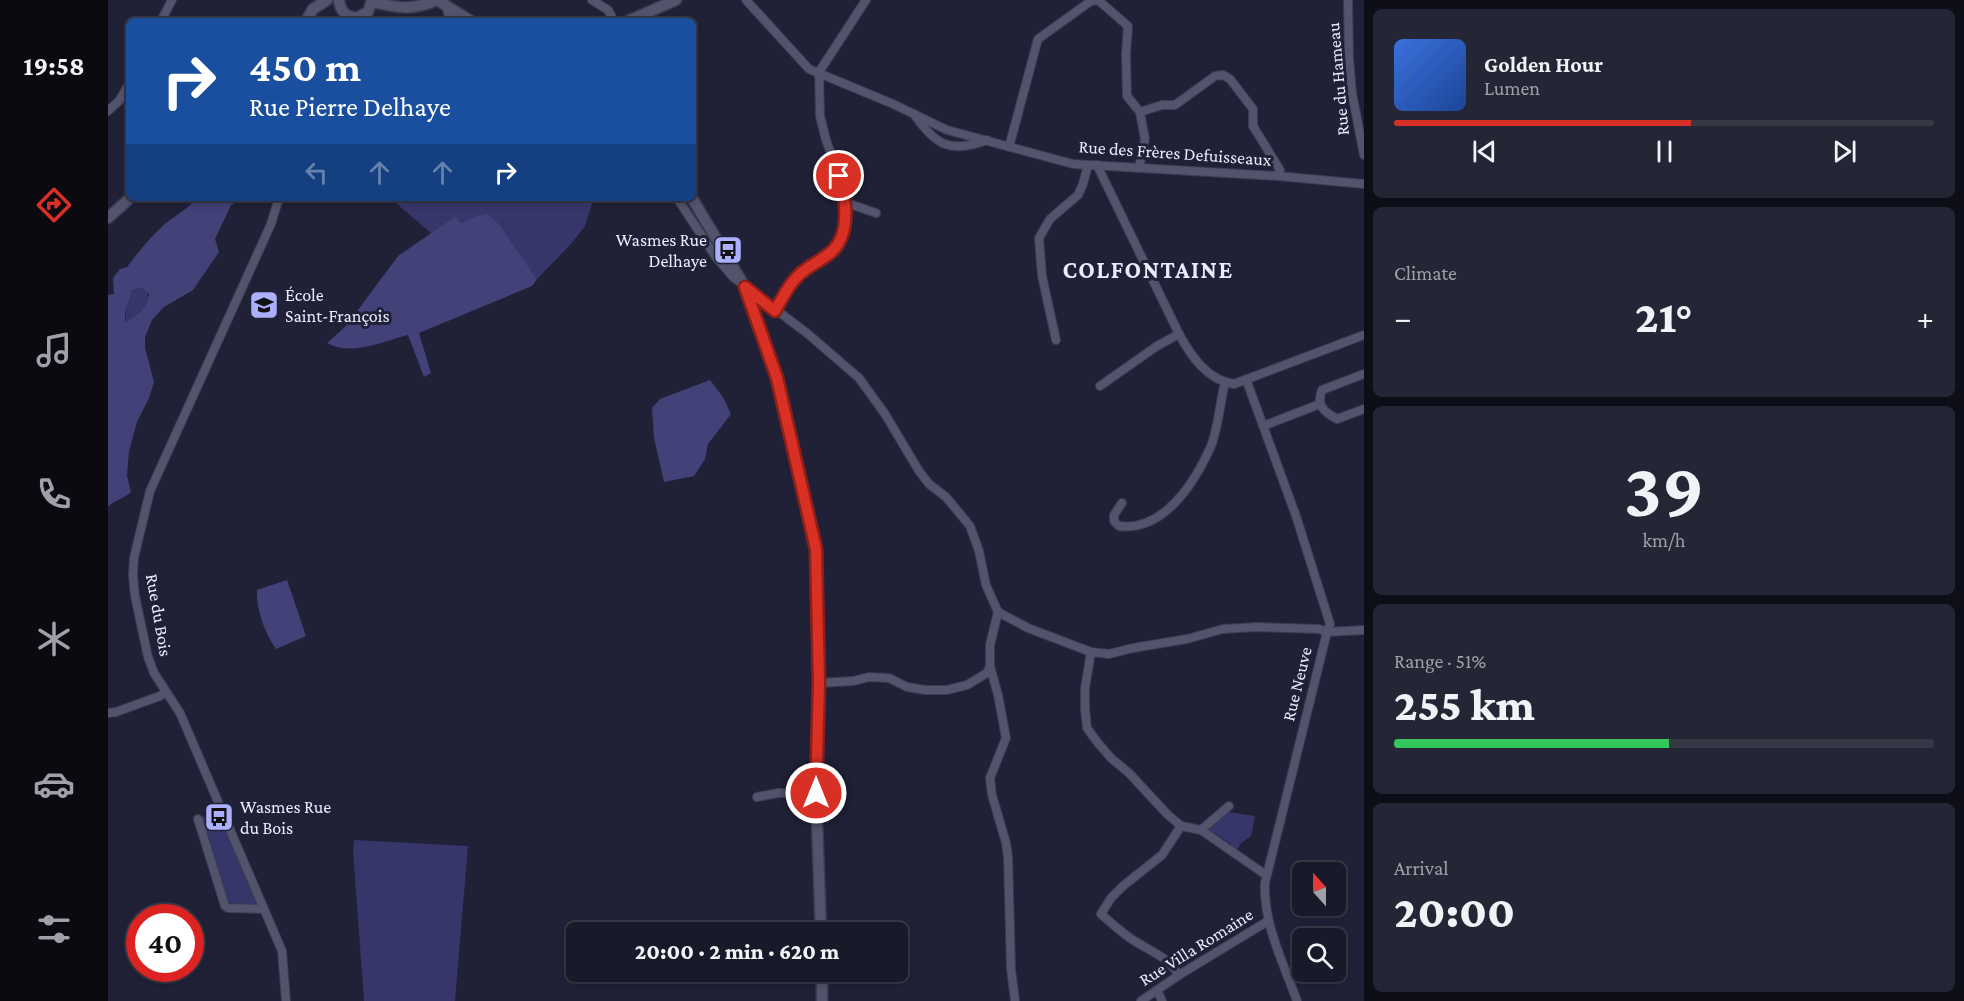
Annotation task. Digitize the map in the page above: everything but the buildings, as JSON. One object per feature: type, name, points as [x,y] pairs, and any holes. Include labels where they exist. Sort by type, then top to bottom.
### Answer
[{"type":"street","points":[[163,18],[172,0]]},
{"type":"street","points":[[308,18],[313,9],[334,0],[346,18]]},
{"type":"street","points":[[592,0],[608,10],[612,18]]},
{"type":"street","points":[[635,18],[676,0]]},
{"type":"street","name":"Rue des Frères Defuisseaux","points":[[746,0],[809,69],[947,130],[1073,164],[1278,176],[1364,184]]},
{"type":"street","points":[[775,311],[796,277],[838,244],[843,228],[843,187],[820,116],[819,72],[866,0]]},
{"type":"street","points":[[1010,147],[1038,39],[1091,1],[1098,0],[1128,26],[1127,96],[1140,112],[1145,139],[1139,168]]},
{"type":"street","name":"Rue du Hameau","points":[[1348,0],[1352,93],[1364,155]]},
{"type":"street","points":[[356,18],[364,15],[372,1],[395,8],[410,9],[440,2],[466,18]]},
{"type":"street","points":[[440,2],[448,18]]},
{"type":"street","points":[[1140,112],[1162,105],[1175,105],[1215,76],[1223,75],[1230,79],[1253,109],[1253,126],[1280,170],[1278,176]]},
{"type":"street","points":[[108,111],[119,101],[126,89]]},
{"type":"street","name":"Rue des Frères Defuisseaux","points":[[913,114],[935,140],[953,147],[970,147],[987,140]]},
{"type":"street","points":[[1056,340],[1042,276],[1039,238],[1050,219],[1078,195],[1092,165]]},
{"type":"street","points":[[1092,165],[1189,354],[1206,372],[1225,383],[1234,384],[1364,335]]},
{"type":"street","points":[[108,218],[127,201]]},
{"type":"street","name":"Rue du Bois","points":[[278,201],[275,216],[150,491],[134,558],[134,586],[148,657],[154,673],[184,720],[282,951],[286,1001]]},
{"type":"street","points":[[679,201],[733,277],[834,355],[859,378],[885,414],[924,478],[946,497],[970,526],[979,551],[986,585],[998,612],[990,645],[990,666],[1006,738],[990,778],[992,795],[1008,857],[1011,958],[1015,1001]]},
{"type":"street","points":[[694,201],[745,287],[777,378],[816,549],[819,683],[816,793],[821,922]]},
{"type":"street","points":[[844,202],[876,213]]},
{"type":"street","points":[[1100,386],[1157,346],[1179,334]]},
{"type":"street","points":[[1364,374],[1322,390],[1319,397],[1320,404],[1326,413],[1337,419],[1364,409]]},
{"type":"street","name":"Rue Neuve","points":[[1246,380],[1296,516],[1330,624],[1266,875],[1264,895],[1268,921],[1298,1001]]},
{"type":"street","points":[[1122,503],[1114,515],[1114,521],[1119,526],[1129,528],[1152,521],[1184,495],[1211,445],[1225,383]]},
{"type":"street","points":[[1263,426],[1320,404]]},
{"type":"street","points":[[998,612],[1028,628],[1091,652],[1109,654],[1187,639],[1223,629],[1257,627],[1327,632],[1364,630]]},
{"type":"street","points":[[1091,652],[1085,688],[1087,728],[1111,758],[1181,826],[1201,830],[1266,875]]},
{"type":"street","points":[[819,683],[853,681],[869,677],[889,678],[907,687],[948,690],[967,685],[987,673],[990,666]]},
{"type":"street","points":[[108,713],[116,712],[165,692]]},
{"type":"street","points":[[757,797],[778,793],[816,793]]},
{"type":"street","points":[[1201,830],[1229,806]]},
{"type":"street","points":[[198,819],[225,906],[263,909]]},
{"type":"street","points":[[1179,975],[1163,956],[1128,937],[1101,914],[1111,898],[1123,886],[1162,855],[1181,826]]},
{"type":"street","name":"Rue Villa Romaine","points":[[1141,1001],[1268,921]]},
{"type":"street","points":[[822,982],[822,1001]]},
{"type":"street","points":[[1157,990],[1162,1001]]},
{"type":"shaded area","points":[[194,201],[240,201],[231,205],[215,239],[219,252],[193,290],[164,307],[152,320],[145,337],[145,348],[154,382],[137,422],[129,451],[127,476],[131,492],[108,507],[108,295],[114,294],[113,278],[120,269],[127,267],[166,223]],"holes":[[[142,288],[149,294],[148,300],[137,315],[125,323],[125,313],[132,290]]]},
{"type":"shaded area","points":[[394,201],[593,201],[585,226],[537,279],[500,225],[473,217],[461,223],[456,216],[432,234]]},
{"type":"shaded area","points":[[487,214],[500,225],[537,279],[532,286],[419,333],[431,373],[424,377],[408,335],[357,348],[336,347],[327,343],[346,326],[398,256],[456,216],[461,223]]},
{"type":"shaded area","points":[[142,288],[147,291],[147,302],[138,314],[125,323],[127,304],[132,290]]},
{"type":"shaded area","points":[[710,380],[723,397],[731,414],[708,444],[705,459],[694,476],[664,482],[654,438],[652,408],[660,399]]},
{"type":"shaded area","points":[[287,580],[306,636],[276,649],[262,621],[257,590]]},
{"type":"shaded area","points":[[219,811],[257,901],[254,906],[227,903],[198,819]]},
{"type":"shaded area","points":[[1228,812],[1255,816],[1251,836],[1241,843],[1235,854],[1227,849],[1231,844],[1213,832],[1211,835],[1209,829]]},
{"type":"shaded area","points":[[354,840],[468,846],[455,1001],[364,1001]]},
{"type":"place","name":"Wasmes Rue Delhaye","points":[[728,250]]},
{"type":"place","name":"École Saint-François","points":[[264,305]]},
{"type":"place","name":"Wasmes Rue du Bois","points":[[219,817]]},
{"type":"district","name":"COLFONTAINE","points":[[1148,269]]},
{"type":"route","points":[[816,793],[819,683],[816,549],[777,378],[745,287],[775,311],[796,277],[838,244],[845,210],[843,187],[839,176]]}]
